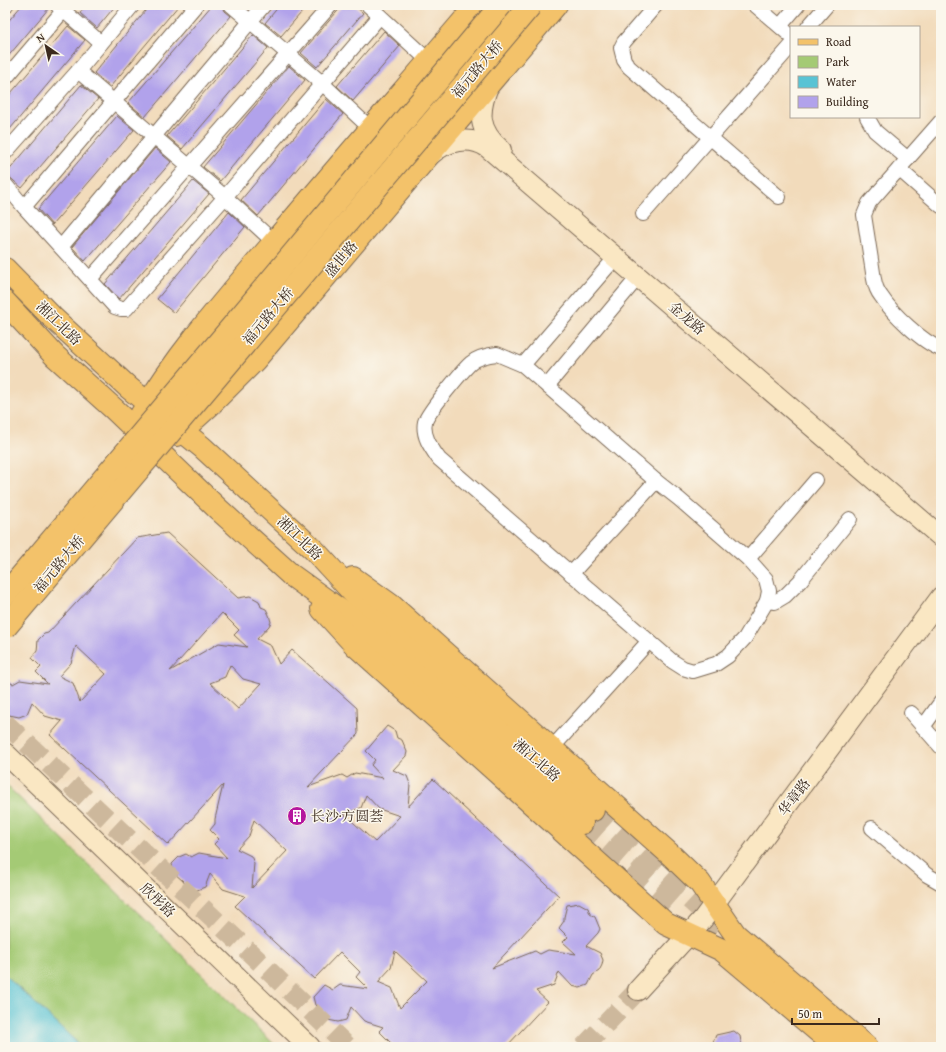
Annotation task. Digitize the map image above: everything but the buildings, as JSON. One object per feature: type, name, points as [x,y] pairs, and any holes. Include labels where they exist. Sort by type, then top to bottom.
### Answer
[{"type":"main road","name":"盛世路","points":[[477,5],[370,128],[182,353],[148,403],[134,428],[105,493],[158,452],[182,431],[255,360],[556,5]]},
{"type":"main road","name":"福元路大桥","points":[[5,594],[234,324],[501,5]]},
{"type":"main road","name":"福元路大桥","points":[[5,628],[531,5]]},
{"type":"main road","name":"金龙路","points":[[490,83],[483,100],[481,114],[483,128],[492,142],[941,527]]},
{"type":"main road","name":"金龙路","points":[[423,162],[440,147],[450,143],[469,140],[480,142],[487,147],[941,537]]},
{"type":"main road","name":"湘江北路","points":[[5,269],[52,317],[129,388],[202,447],[314,550],[380,621],[588,817],[494,746],[366,629],[292,575],[217,508],[134,428],[55,356],[5,302]]},
{"type":"main road","points":[[314,550],[392,606],[700,883],[734,934],[867,1047]]},
{"type":"main road","points":[[292,575],[355,645],[666,924],[722,950],[837,1047]]},
{"type":"main road","name":"华章路","points":[[718,909],[941,597]]},
{"type":"main road","name":"华章路","points":[[642,994],[695,937],[718,909],[941,615]]},
{"type":"main road","name":"欣彤路","points":[[5,753],[310,1047]]},
{"type":"main road","name":"欣彤路","points":[[5,770],[293,1047]]},
{"type":"street","points":[[5,153],[78,71],[133,5]]},
{"type":"street","points":[[24,208],[196,5]]},
{"type":"street","points":[[232,5],[322,83],[370,128]]},
{"type":"street","points":[[61,247],[264,5]]},
{"type":"street","points":[[90,279],[331,5]]},
{"type":"street","points":[[368,5],[429,61]]},
{"type":"street","points":[[755,5],[790,35]]},
{"type":"street","points":[[780,26],[798,5]]},
{"type":"street","points":[[809,26],[827,5]]},
{"type":"street","points":[[5,79],[62,7],[101,43]]},
{"type":"street","points":[[651,7],[620,48],[624,60],[629,67],[779,197]]},
{"type":"street","points":[[5,184],[24,208],[115,307],[126,309],[225,197],[380,16]]},
{"type":"street","points":[[643,214],[790,47]]},
{"type":"street","points":[[78,71],[225,197],[274,242]]},
{"type":"street","points":[[868,118],[875,131],[941,206]]},
{"type":"street","points":[[941,121],[869,202],[864,215],[874,279],[876,289],[880,296],[893,311],[923,339],[941,349]]},
{"type":"street","points":[[524,365],[616,257]]},
{"type":"street","points":[[547,386],[639,276]]},
{"type":"street","points":[[497,354],[524,365],[547,386],[748,559],[766,579],[769,591],[767,601],[745,638],[728,656],[716,664],[693,671],[683,668],[672,661],[439,459],[431,448],[425,431],[426,422],[437,403],[471,363],[483,357],[497,354]]},
{"type":"street","points":[[748,559],[816,480]]},
{"type":"street","points":[[571,574],[656,481]]},
{"type":"street","points":[[767,601],[775,602],[785,596],[800,581],[850,519]]},
{"type":"street","points":[[551,750],[649,641]]},
{"type":"street","points":[[923,727],[941,702]]},
{"type":"street","points":[[911,713],[941,747]]},
{"type":"street","points":[[872,828],[927,875],[941,883]]},
{"type":"green space","points":[[5,784],[277,1047],[82,1047],[5,975]]},
{"type":"water","points":[[5,975],[82,1047],[5,1047]]},
{"type":"tunnel","points":[[5,723],[244,947],[348,1047]]},
{"type":"tunnel","points":[[593,810],[721,927]]},
{"type":"tunnel","points":[[582,823],[675,904]]},
{"type":"tunnel","points":[[584,1047],[638,990]]},
{"type":"place","name":"长沙·方圆荟","points":[[297,816]]}]
